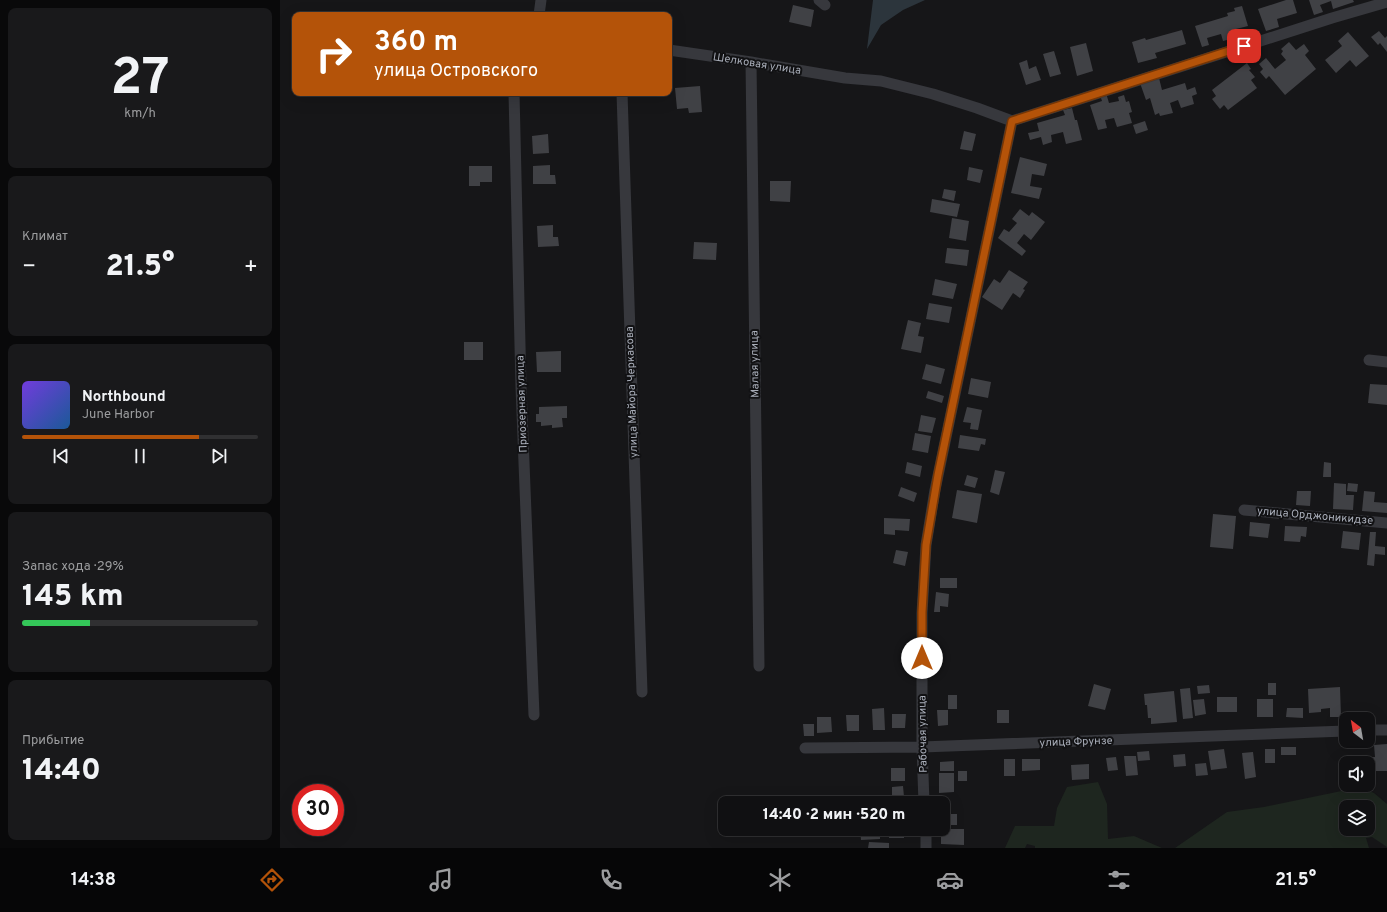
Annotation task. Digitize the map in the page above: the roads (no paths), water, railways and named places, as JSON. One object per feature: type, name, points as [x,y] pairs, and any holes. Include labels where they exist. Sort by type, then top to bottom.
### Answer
[{"type":"street","points":[[539,12],[541,0]]},
{"type":"street","points":[[1012,121],[1332,18],[1387,2]]},
{"type":"street","name":"Шелковая улица","points":[[672,50],[845,78],[882,80],[962,103],[1012,121]]},
{"type":"street","name":"Малая улица","points":[[751,62],[759,666]]},
{"type":"street","name":"Приозерная улица","points":[[514,96],[521,386],[534,715]]},
{"type":"street","name":"улица Майора Черкасова","points":[[622,96],[642,692]]},
{"type":"street","name":"Рабочая улица","points":[[924,796],[922,748],[922,612],[926,545],[937,482],[1012,121]]},
{"type":"street","points":[[1369,360],[1387,362]]},
{"type":"street","name":"улица Орджоникидзе","points":[[1244,510],[1387,523]]},
{"type":"street","points":[[1375,730],[1387,730]]},
{"type":"street","name":"улица Фрунзе","points":[[805,748],[922,748],[1339,731]]},
{"type":"street","points":[[926,836],[926,848]]}]
